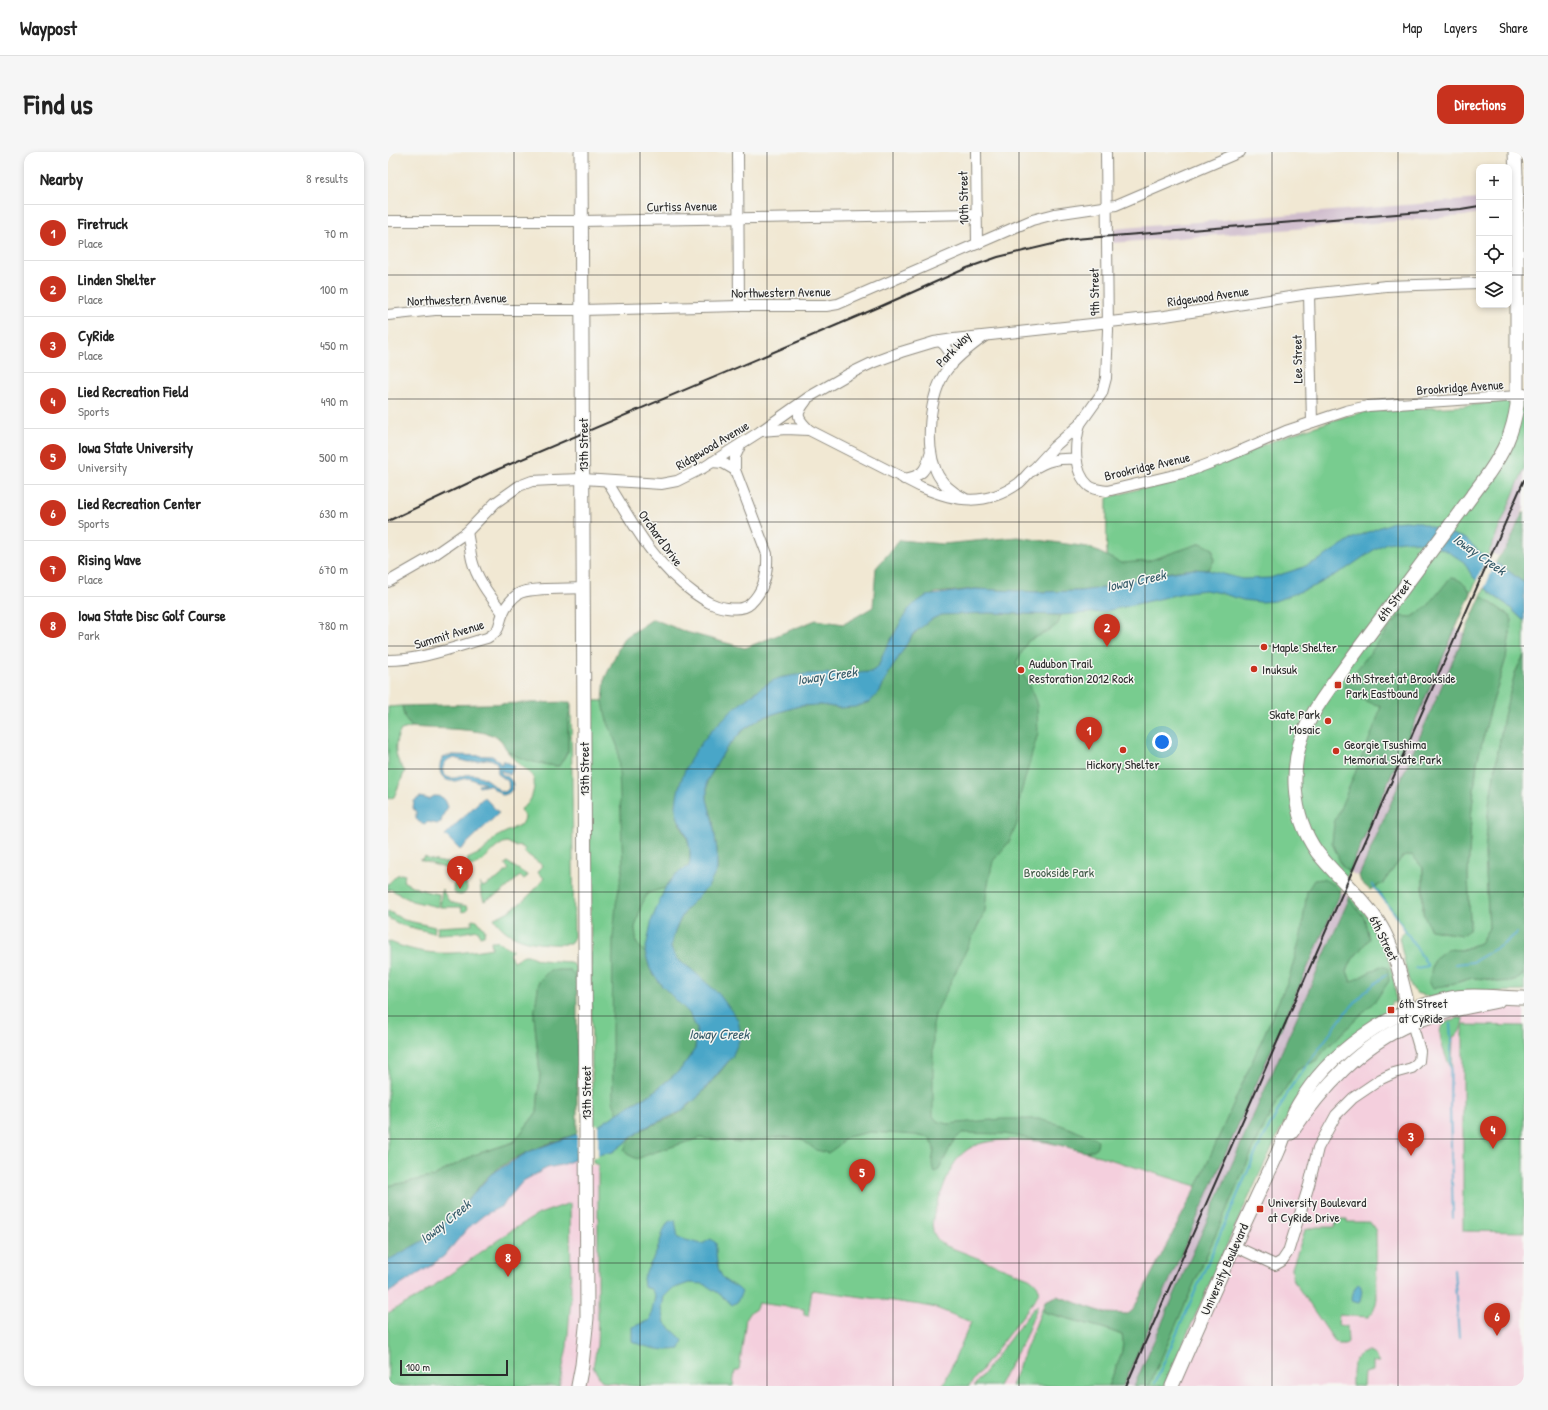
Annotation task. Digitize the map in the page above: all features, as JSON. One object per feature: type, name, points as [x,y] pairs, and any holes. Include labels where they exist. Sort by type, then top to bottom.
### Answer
[{"type":"main road","name":"13th Street","points":[[578,1386],[584,1352],[587,1318],[581,152]]},
{"type":"main road","name":"6th Street","points":[[1411,1016],[1399,974],[1380,924],[1359,897],[1324,861],[1310,840],[1296,799],[1295,782],[1298,750],[1308,722],[1334,682],[1488,474],[1508,442],[1522,396],[1513,282],[1517,226],[1516,152]]},
{"type":"main road","points":[[1390,1020],[1398,1002],[1399,974]]},
{"type":"main road","name":"University Boulevard","points":[[1172,1386],[1234,1246],[1278,1152],[1297,1106],[1316,1080],[1346,1049],[1368,1033],[1390,1020],[1522,998]]},
{"type":"main road","name":"University Boulevard","points":[[1278,1152],[1316,1099],[1348,1065],[1411,1016]]},
{"type":"street","points":[[738,152],[740,306]]},
{"type":"street","name":"10th Street","points":[[976,152],[977,244]]},
{"type":"street","name":"9th Street","points":[[1032,471],[1054,447],[1080,424],[1102,393],[1106,378],[1108,322],[1106,152]]},
{"type":"street","name":"Northwestern Avenue","points":[[388,315],[435,310],[582,310],[740,306],[826,306],[838,304],[1032,220],[1055,214],[1106,208],[1116,205],[1240,152]]},
{"type":"street","name":"Curtiss Avenue","points":[[388,221],[582,221],[977,214]]},
{"type":"street","name":"Ridgewood Avenue","points":[[388,582],[467,532],[495,503],[519,486],[532,481],[583,479],[661,484],[677,481],[741,444],[809,397],[847,374],[901,352],[940,341],[1165,316],[1309,294],[1386,286],[1476,283]]},
{"type":"street","name":"Lee Street","points":[[1309,294],[1312,422]]},
{"type":"street","name":"Park Way","points":[[968,500],[957,495],[946,486],[937,473],[931,452],[930,432],[932,410],[937,390],[946,371],[964,352],[984,336]]},
{"type":"street","points":[[940,341],[949,350],[952,365]]},
{"type":"street","name":"Brookridge Avenue","points":[[1076,459],[1079,469],[1089,486],[1107,491],[1187,472],[1224,458],[1286,431],[1346,411],[1368,406],[1522,396]]},
{"type":"street","points":[[809,397],[799,410],[798,416],[800,421],[809,430],[904,479],[939,495],[958,500],[986,498],[1003,493],[1019,483],[1032,471],[1048,462],[1061,458],[1076,459]]},
{"type":"street","name":"9th Street","points":[[1076,459],[1077,435],[1080,424]]},
{"type":"street","points":[[760,431],[786,429],[809,430]]},
{"type":"street","points":[[712,462],[723,464],[735,470],[735,457],[741,444]]},
{"type":"street","name":"Park Way","points":[[904,479],[921,473],[927,467],[931,452]]},
{"type":"street","name":"Orchard Drive","points":[[607,481],[661,564],[676,579],[704,600],[715,606],[733,609],[748,606],[754,600],[760,592],[768,567],[767,554],[764,544],[735,470]]},
{"type":"street","points":[[467,532],[472,559],[477,574],[488,594],[503,613]]},
{"type":"street","name":"Summit Avenue","points":[[388,660],[410,659],[429,655],[487,638],[495,633],[500,626],[503,613],[508,604],[519,593],[534,590],[583,588]]},
{"type":"street","points":[[1234,1246],[1275,1265],[1282,1261],[1288,1252],[1309,1185],[1318,1148],[1336,1115],[1353,1098],[1381,1078],[1412,1068],[1419,1061],[1420,1051],[1411,1016]]},
{"type":"shaded area","points":[[1476,199],[1476,214],[1464,216],[1112,243],[1112,229]]},
{"type":"shaded area","points":[[1524,469],[1524,508],[1507,548],[1498,556],[1489,552]]},
{"type":"shaded area","points":[[1455,628],[1465,633],[1359,876],[1349,872]]},
{"type":"shaded area","points":[[1341,892],[1350,896],[1134,1386],[1123,1386]]},
{"type":"shaded area","points":[[1524,998],[1524,1386],[388,1386],[388,1293],[407,1281],[484,1215],[502,1206],[523,1181],[547,1168],[577,1159],[587,1166],[962,1133],[1049,1142],[1197,1186],[1250,1210],[1278,1153],[1315,1099],[1401,1028]]},
{"type":"green space","name":"Brookside Park","points":[[1503,401],[1524,402],[1524,469],[1209,1191],[1087,1152],[1042,1142],[1009,1140],[987,1142],[978,1144],[963,1153],[953,1165],[943,1187],[932,1225],[935,1236],[944,1245],[1029,1278],[1038,1286],[1038,1292],[1033,1302],[969,1386],[943,1386],[971,1322],[936,1308],[812,1290],[808,1316],[804,1315],[804,1309],[758,1303],[756,1309],[750,1312],[746,1318],[739,1371],[735,1371],[733,1386],[634,1386],[605,1382],[601,1380],[593,1367],[597,1345],[598,1314],[598,1165],[593,1163],[588,701],[842,697],[910,622],[1106,598],[1107,498],[1187,475],[1288,435],[1347,416],[1370,411],[1465,406]]},
{"type":"green space","points":[[1524,512],[1524,583],[1502,566],[1495,563],[1509,543]]},
{"type":"green space","points":[[1017,537],[1088,547],[1121,563],[1148,561],[1201,543],[1213,549],[1214,561],[1208,570],[1193,569],[1177,571],[1142,577],[1118,586],[1080,591],[1037,592],[975,589],[935,593],[902,621],[884,652],[878,667],[871,672],[783,677],[769,683],[755,692],[721,721],[679,823],[689,844],[689,866],[676,874],[665,888],[648,893],[641,906],[635,928],[637,944],[645,952],[650,969],[662,986],[689,1013],[697,1029],[695,1049],[680,1070],[651,1094],[632,1104],[618,1114],[613,1102],[613,937],[616,904],[623,867],[618,748],[606,718],[603,701],[605,678],[623,639],[653,619],[686,632],[745,648],[816,620],[844,624],[873,607],[876,568],[900,540],[943,544]]},
{"type":"green space","points":[[1450,578],[1460,581],[1471,593],[1349,872],[1342,866],[1332,843],[1334,823],[1374,728],[1381,706],[1356,697],[1344,686],[1399,616],[1412,617],[1427,607]]},
{"type":"green space","points":[[1485,588],[1506,604],[1524,621],[1524,655],[1515,673],[1504,716],[1489,805],[1485,854],[1489,928],[1480,943],[1461,950],[1447,949],[1446,986],[1472,978],[1486,979],[1497,982],[1513,981],[1524,974],[1524,991],[1472,992],[1428,999],[1427,996],[1416,993],[1411,986],[1399,937],[1406,931],[1395,913],[1375,887],[1383,883],[1402,857],[1412,855],[1423,868],[1423,913],[1431,930],[1448,933],[1469,930],[1468,875],[1471,817],[1477,762],[1506,658],[1512,620],[1510,616],[1481,596]]},
{"type":"green space","points":[[1481,596],[1510,616],[1512,620],[1506,658],[1477,762],[1471,817],[1468,875],[1470,922],[1469,930],[1462,935],[1431,930],[1423,913],[1423,868],[1412,855],[1402,857],[1383,883],[1370,890],[1361,882],[1359,876]]},
{"type":"green space","points":[[944,614],[1061,615],[1058,624],[1047,632],[1028,641],[1016,663],[1027,681],[1035,699],[1037,706],[1038,733],[1020,796],[1017,824],[1009,842],[993,861],[987,889],[985,911],[935,1015],[933,1026],[933,1116],[937,1121],[947,1124],[1002,1119],[1039,1119],[1061,1125],[1098,1140],[1097,1146],[1094,1150],[1085,1152],[1049,1142],[1004,1134],[962,1133],[954,1140],[939,1170],[935,1172],[932,1166],[934,1148],[930,1138],[915,1135],[870,1132],[847,1137],[828,1153],[816,1150],[801,1139],[780,1137],[741,1142],[700,1138],[637,1159],[627,1154],[624,1150],[629,1141],[635,1135],[650,1126],[675,1116],[682,1111],[715,1078],[732,1057],[691,969],[677,959],[671,948],[674,934],[687,908],[717,870],[717,850],[713,822],[707,799],[707,781],[725,750],[742,731],[761,718],[799,706],[821,705],[839,708],[880,691],[897,658],[922,626],[932,619]]},
{"type":"green space","points":[[1524,655],[1524,974],[1513,981],[1497,982],[1486,979],[1472,978],[1433,989],[1429,981],[1434,959],[1447,949],[1462,950],[1480,943],[1489,928],[1485,854],[1489,805],[1504,716],[1515,673]]},
{"type":"green space","points":[[571,702],[574,937],[570,944],[539,943],[518,938],[509,933],[501,927],[494,918],[515,907],[534,890],[544,878],[538,873],[542,865],[524,852],[525,849],[519,845],[517,847],[507,842],[499,845],[474,866],[469,865],[467,859],[482,852],[496,837],[522,824],[525,818],[521,809],[531,798],[534,787],[534,779],[530,773],[516,762],[507,751],[532,761],[559,766],[568,751],[568,722]]},
{"type":"green space","points":[[571,702],[568,722],[568,751],[559,766],[540,764],[520,758],[509,752],[498,738],[487,733],[466,730],[412,727],[405,719],[402,706]]},
{"type":"green space","points":[[402,706],[405,719],[412,727],[401,730],[398,735],[396,751],[399,762],[405,771],[394,797],[388,799],[388,707]]},
{"type":"green space","points":[[425,857],[428,859],[464,865],[448,869],[420,860]]},
{"type":"green space","points":[[507,862],[527,875],[527,877],[523,879],[520,876],[502,892],[484,901],[480,883],[483,887],[497,879],[509,869],[505,865]]},
{"type":"green space","points":[[397,875],[405,875],[403,881],[420,889],[439,894],[438,907],[412,901],[390,889],[388,891],[388,884]]},
{"type":"green space","points":[[1323,879],[1333,884],[1341,892],[1123,1386],[1108,1386],[1121,1355],[1123,1341],[1122,1335],[1106,1329],[1044,1312],[1043,1307],[1045,1301],[1057,1296],[1105,1313],[1128,1314],[1133,1310],[1197,1186],[1289,978],[1301,935],[1307,891],[1314,880]]},
{"type":"green space","points":[[457,881],[463,881],[467,885],[467,891],[463,895],[457,895],[453,891],[453,885]]},
{"type":"green space","points":[[442,889],[451,902],[468,907],[467,911],[462,912],[461,907],[440,907]]},
{"type":"green space","points":[[1350,896],[1364,911],[1376,928],[1387,954],[1395,987],[1395,1003],[1392,1002],[1389,1007],[1391,1009],[1387,1014],[1297,1098],[1233,1231],[1164,1386],[1149,1386],[1255,1145],[1276,1103],[1297,1070],[1317,1060],[1381,966],[1351,982],[1347,971],[1352,960],[1369,939],[1364,917],[1349,899]]},
{"type":"green space","points":[[1349,899],[1364,917],[1369,939],[1352,960],[1347,971],[1351,982],[1381,966],[1388,968],[1389,981],[1376,1000],[1325,1050],[1317,1060],[1297,1070],[1276,1103],[1255,1145],[1149,1386],[1134,1386]]},
{"type":"green space","points":[[388,911],[404,920],[435,927],[434,933],[401,925],[388,918]]},
{"type":"green space","points":[[472,919],[477,920],[485,930],[484,935],[480,936],[478,930],[461,933],[437,934],[438,927],[472,925]]},
{"type":"green space","points":[[388,941],[414,950],[452,953],[492,948],[491,941],[497,941],[513,950],[509,954],[513,961],[524,955],[528,955],[540,960],[570,962],[576,969],[577,981],[574,974],[534,1016],[540,1074],[537,1112],[514,1142],[474,1155],[432,1177],[388,1186]]},
{"type":"green space","points":[[550,970],[570,970],[574,974],[577,981],[577,1134],[532,1150],[500,1167],[488,1176],[471,1197],[443,1225],[411,1249],[388,1260],[388,1186],[432,1177],[474,1155],[514,1142],[537,1112],[540,1074],[534,1016],[539,981]]},
{"type":"green space","points":[[1456,1018],[1463,1018],[1462,1027],[1456,1036],[1453,1037],[1452,1067],[1448,1062],[1442,1046],[1440,1029],[1445,1023]]},
{"type":"green space","points":[[1463,1025],[1524,1026],[1524,1232],[1463,1231]]},
{"type":"green space","points":[[570,1203],[571,1297],[567,1347],[559,1386],[388,1386],[388,1313],[418,1297],[512,1230],[539,1214]]},
{"type":"green space","points":[[1336,1219],[1347,1219],[1347,1222],[1370,1222],[1376,1231],[1376,1303],[1373,1311],[1368,1317],[1339,1315],[1338,1325],[1347,1326],[1348,1342],[1346,1344],[1338,1344],[1334,1340],[1295,1283],[1292,1268],[1305,1230],[1317,1227],[1335,1227]]},
{"type":"green space","points":[[1038,1305],[1023,1342],[998,1386],[974,1386],[1025,1319]]},
{"type":"green space","points":[[1043,1307],[1044,1312],[1106,1329],[1122,1335],[1123,1341],[1121,1355],[1108,1386],[1011,1386]]},
{"type":"green space","points":[[1368,1352],[1373,1354],[1379,1362],[1373,1362],[1373,1371],[1364,1373],[1363,1386],[1352,1386],[1352,1370],[1355,1360],[1362,1354]]},
{"type":"water","name":"Ioway Creek","points":[[1393,522],[1417,522],[1466,539],[1486,558],[1502,566],[1524,583],[1524,621],[1472,576],[1464,562],[1447,551],[1424,543],[1403,541],[1386,543],[1346,569],[1315,586],[1275,601],[1260,602],[1243,600],[1205,590],[1188,592],[1102,612],[1061,615],[989,613],[941,615],[932,619],[913,634],[889,673],[880,691],[870,702],[855,707],[839,708],[821,705],[799,706],[761,718],[742,731],[725,750],[707,781],[707,799],[713,822],[717,850],[717,870],[708,887],[687,908],[674,934],[671,948],[677,959],[691,969],[719,994],[738,1020],[741,1036],[732,1057],[697,1098],[680,1112],[644,1128],[613,1152],[577,1159],[547,1168],[523,1181],[502,1206],[484,1215],[467,1229],[444,1256],[388,1293],[388,1260],[426,1239],[441,1227],[491,1174],[528,1152],[598,1126],[632,1104],[651,1094],[680,1070],[695,1049],[697,1029],[689,1013],[662,986],[650,969],[645,952],[652,919],[665,888],[676,874],[689,866],[690,855],[688,841],[676,810],[679,789],[684,773],[701,744],[712,730],[750,696],[770,682],[784,677],[805,674],[871,672],[878,667],[884,652],[907,611],[926,596],[975,589],[1037,592],[1080,591],[1118,586],[1142,577],[1193,569],[1208,570],[1242,579],[1270,578],[1301,568],[1319,560],[1351,539]]},
{"type":"water","points":[[452,755],[492,756],[498,760],[501,765],[503,760],[514,766],[510,775],[500,770],[502,774],[508,777],[512,782],[512,790],[505,795],[502,795],[489,785],[479,787],[478,785],[485,784],[481,781],[479,782],[469,778],[454,781],[445,779],[440,772],[440,765],[444,757]],"holes":[[[454,758],[468,762],[487,759],[494,760],[497,763],[498,774],[508,781],[509,788],[505,792],[500,791],[485,778],[471,774],[456,778],[446,776],[443,771],[444,765],[446,762]]]},
{"type":"water","points":[[434,796],[444,798],[448,807],[441,822],[437,824],[428,822],[425,824],[419,822],[416,819],[416,812],[413,808],[414,801],[420,797],[429,799]]},
{"type":"water","points":[[484,797],[499,813],[460,850],[445,835]]},
{"type":"water","points":[[675,1220],[678,1238],[702,1244],[711,1239],[716,1243],[717,1263],[720,1273],[726,1281],[742,1292],[737,1302],[732,1305],[704,1284],[689,1283],[672,1289],[664,1297],[662,1308],[665,1323],[683,1340],[680,1349],[661,1350],[643,1346],[632,1341],[632,1327],[650,1320],[655,1296],[651,1289],[644,1287],[643,1278],[657,1251],[664,1229],[669,1221]]},
{"type":"water","points":[[1360,1284],[1362,1291],[1360,1302],[1358,1303],[1352,1301],[1352,1296],[1355,1287]]},
{"type":"pier","points":[[1487,557],[1496,562],[1484,589],[1476,582]]},
{"type":"pier","points":[[598,1124],[598,1157],[577,1162],[577,1132]]},
{"type":"waterway","points":[[1372,884],[1395,914],[1428,966],[1416,968]]},
{"type":"waterway","points":[[1455,964],[1473,962],[1505,943],[1517,933]]},
{"type":"waterway","points":[[1155,1383],[1258,1148],[1291,1087],[1345,1013],[1367,990],[1387,974]]},
{"type":"waterway","points":[[1450,1024],[1450,1107],[1453,1218]]},
{"type":"waterway","points":[[1454,1270],[1459,1337]]},
{"type":"railway","points":[[1512,199],[1524,196]]},
{"type":"railway","points":[[388,521],[494,471],[877,308],[967,268],[998,257],[1074,239],[1461,209],[1476,206]]},
{"type":"railway","points":[[1126,1386],[1524,480]]},
{"type":"place","name":"Linden Shelter","points":[[1107,647]]},
{"type":"place","name":"Maple Shelter","points":[[1264,647]]},
{"type":"place","name":"Inuksuk","points":[[1254,669]]},
{"type":"place","name":"Audubon Trail Restoration 2012 Rock","points":[[1021,670]]},
{"type":"place","name":"6th Street at Brookside Park Eastbound","points":[[1338,685]]},
{"type":"place","name":"Skate Park Mosaic","points":[[1328,721]]},
{"type":"place","name":"Firetruck","points":[[1089,750]]},
{"type":"place","name":"Hickory Shelter","points":[[1123,750]]},
{"type":"place","name":"Georgie Tsushima Memorial Skate Park","points":[[1336,751]]},
{"type":"place","name":"Rising Wave","points":[[460,889]]},
{"type":"place","name":"6th Street at CyRide","points":[[1391,1010]]},
{"type":"place","name":"Lied Recreation Field","points":[[1493,1149]]},
{"type":"place","name":"CyRide","points":[[1411,1156]]},
{"type":"place","name":"Iowa State University","points":[[862,1192]]},
{"type":"place","name":"University Boulevard at CyRide Drive","points":[[1260,1209]]},
{"type":"place","name":"Iowa State Disc Golf Course","points":[[508,1277]]},
{"type":"place","name":"Lied Recreation Center","points":[[1497,1336]]}]
